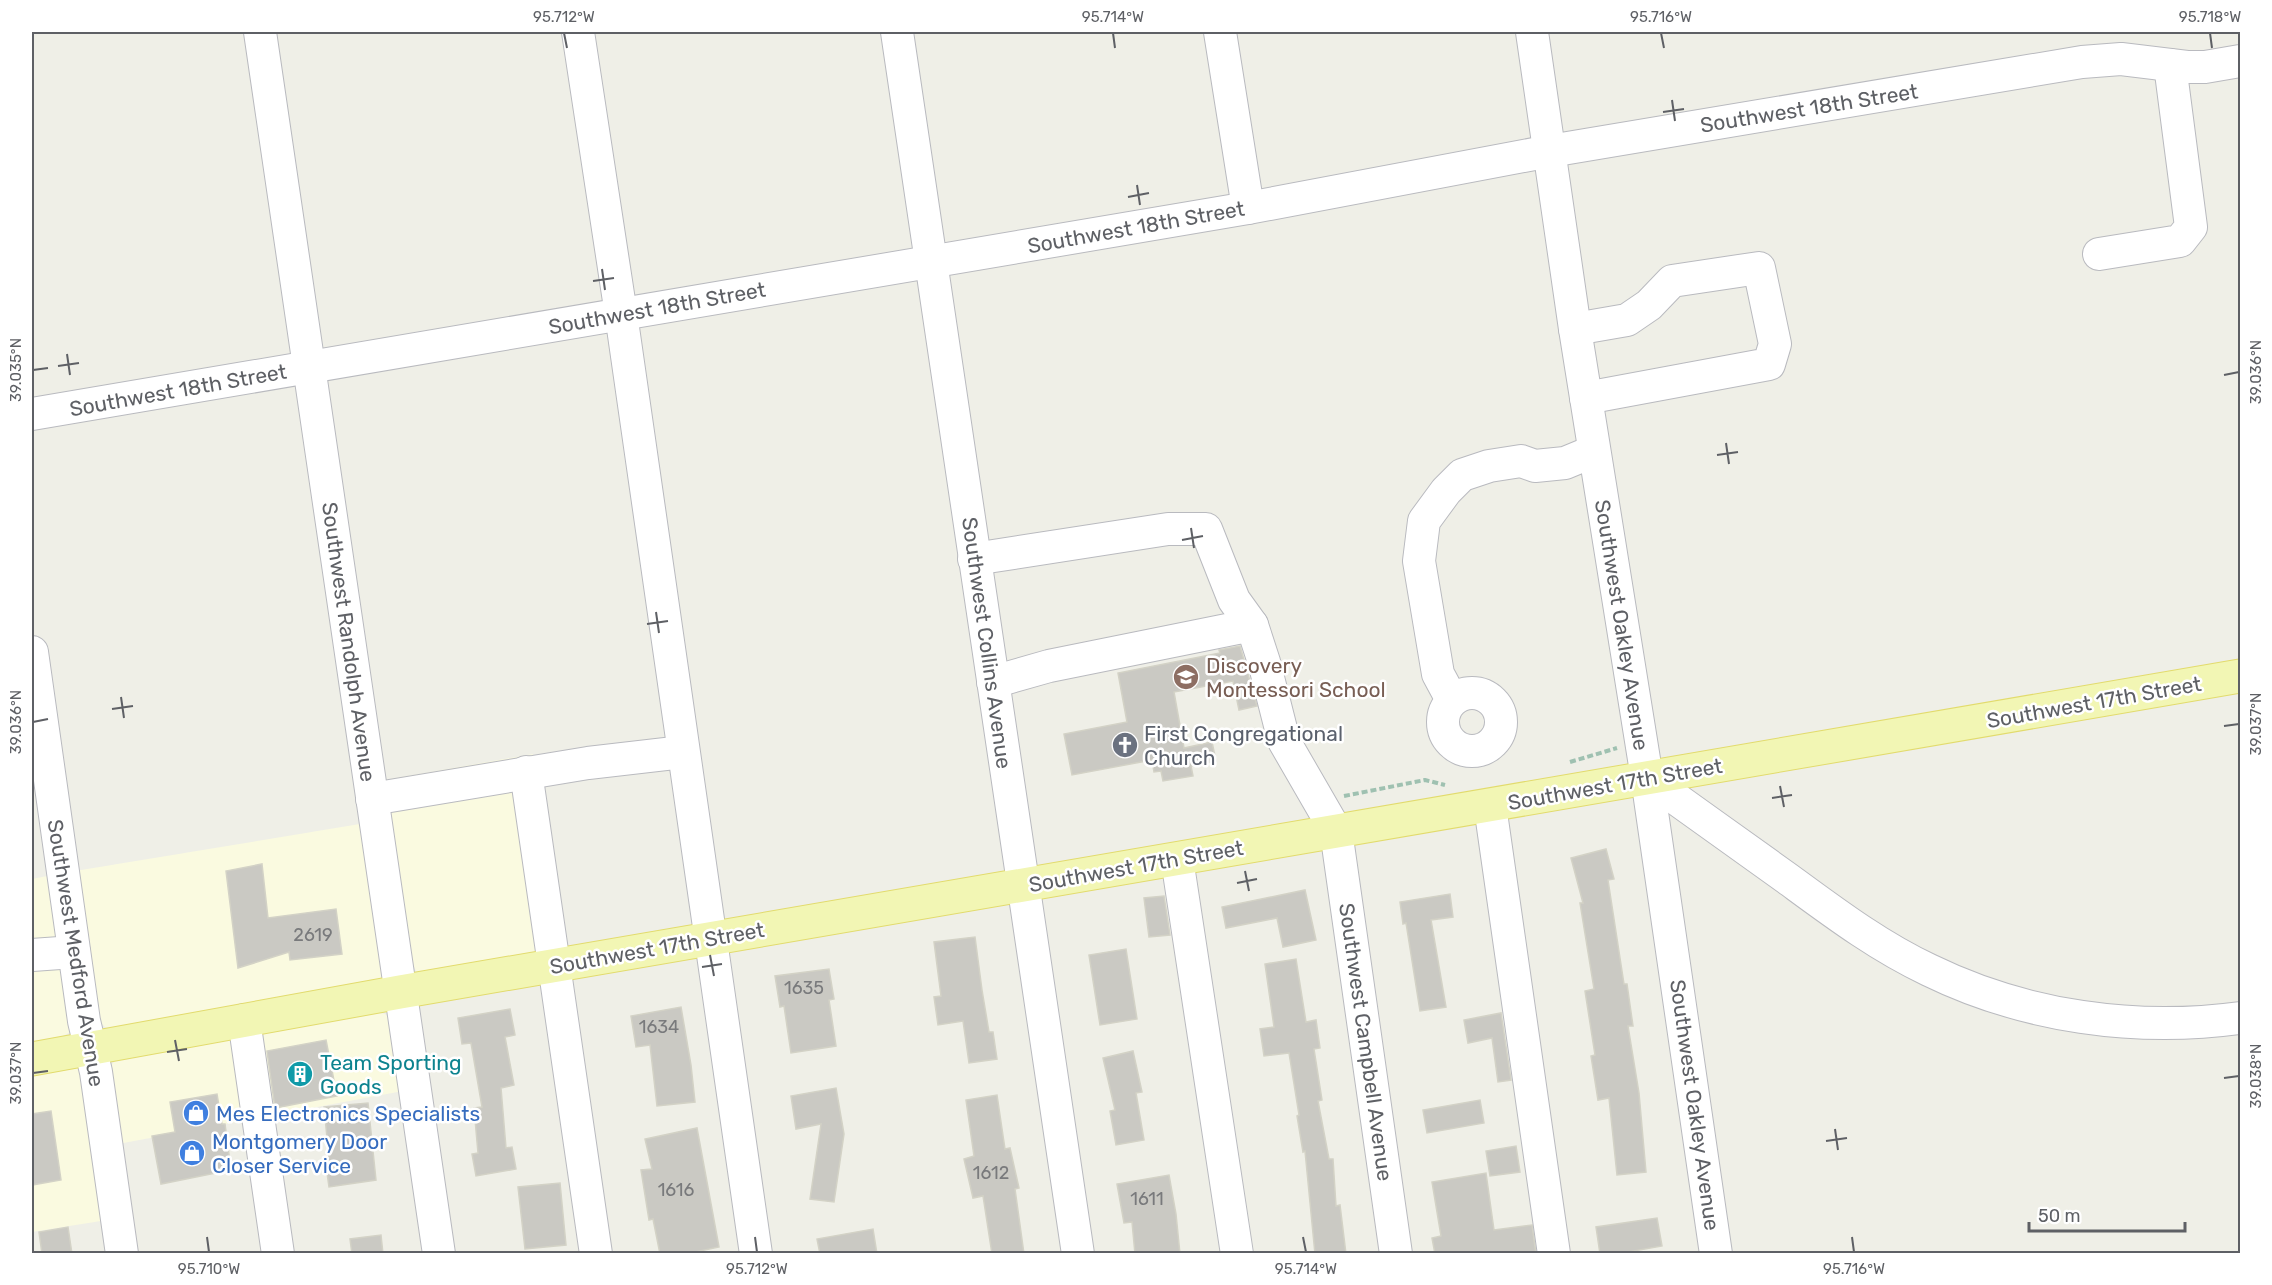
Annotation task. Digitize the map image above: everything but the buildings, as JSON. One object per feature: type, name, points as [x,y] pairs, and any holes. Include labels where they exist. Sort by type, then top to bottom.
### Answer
[{"type":"main road","name":"Southwest 17th Street","points":[[32,1059],[555,965],[2241,676]]},
{"type":"street","name":"Southwest Randolph Avenue","points":[[260,32],[439,1254]]},
{"type":"street","points":[[578,32],[621,314],[756,1254]]},
{"type":"street","name":"Southwest Collins Avenue","points":[[897,32],[933,262],[974,559],[1078,1254]]},
{"type":"street","points":[[1220,32],[1248,208]]},
{"type":"street","name":"Southwest Oakley Avenue","points":[[1532,32],[1575,329],[1647,778],[1716,1254]]},
{"type":"street","name":"Southwest 18th Street","points":[[32,414],[1248,208],[1550,151],[2082,62],[2121,59],[2205,67],[2241,61]]},
{"type":"street","points":[[2099,254],[2180,242],[2191,227],[2170,65]]},
{"type":"street","points":[[1575,329],[1627,320],[1649,305],[1672,281],[1759,268],[1775,344],[1769,364],[1586,398]]},
{"type":"street","points":[[1452,700],[1438,674],[1419,561],[1424,521],[1446,491],[1462,475],[1489,466],[1521,461],[1529,448],[1564,443],[1594,451]]},
{"type":"street","points":[[974,559],[1168,529],[1206,529],[1234,600],[1252,625],[1284,741],[1336,831]]},
{"type":"street","points":[[993,682],[1049,666],[1252,625]]},
{"type":"street","name":"Southwest Medford Avenue","points":[[32,652],[74,952],[96,1072],[122,1254]]},
{"type":"street","points":[[372,799],[526,772],[683,753]]},
{"type":"street","points":[[526,772],[596,1254]]},
{"type":"street","points":[[1647,778],[1851,925],[1892,951],[1970,988],[2011,1002],[2053,1012],[2114,1021],[2156,1023],[2241,1018]]},
{"type":"street","points":[[1490,806],[1554,1254]]},
{"type":"street","name":"Southwest Campbell Avenue","points":[[1336,831],[1396,1254]]},
{"type":"street","points":[[1178,859],[1237,1254]]},
{"type":"street","points":[[32,955],[74,952]]},
{"type":"street","points":[[244,1020],[278,1254]]},
{"type":"shaded area","points":[[533,754],[565,951],[425,974],[416,971],[411,961],[385,780]]},
{"type":"shaded area","points":[[366,823],[384,975],[377,982],[115,1030],[105,1027],[99,1021],[75,871]]},
{"type":"shaded area","points":[[52,875],[72,1031],[63,1036],[32,1042],[32,879]]},
{"type":"shaded area","points":[[374,1012],[385,1014],[393,1021],[403,1091],[118,1144],[108,1077],[112,1064],[121,1056]]},
{"type":"shaded area","points":[[70,1065],[80,1069],[107,1220],[32,1232],[32,1072]]},
{"type":"place","name":"Discovery Montessori School","points":[[1186,677]]},
{"type":"place","name":"First Congregational Church","points":[[1125,745]]},
{"type":"place","name":"Team Sporting Goods","points":[[300,1074]]},
{"type":"place","name":"Mes Electronics Specialists","points":[[196,1113]]},
{"type":"place","name":"Montgomery Door Closer Service","points":[[192,1153]]}]
